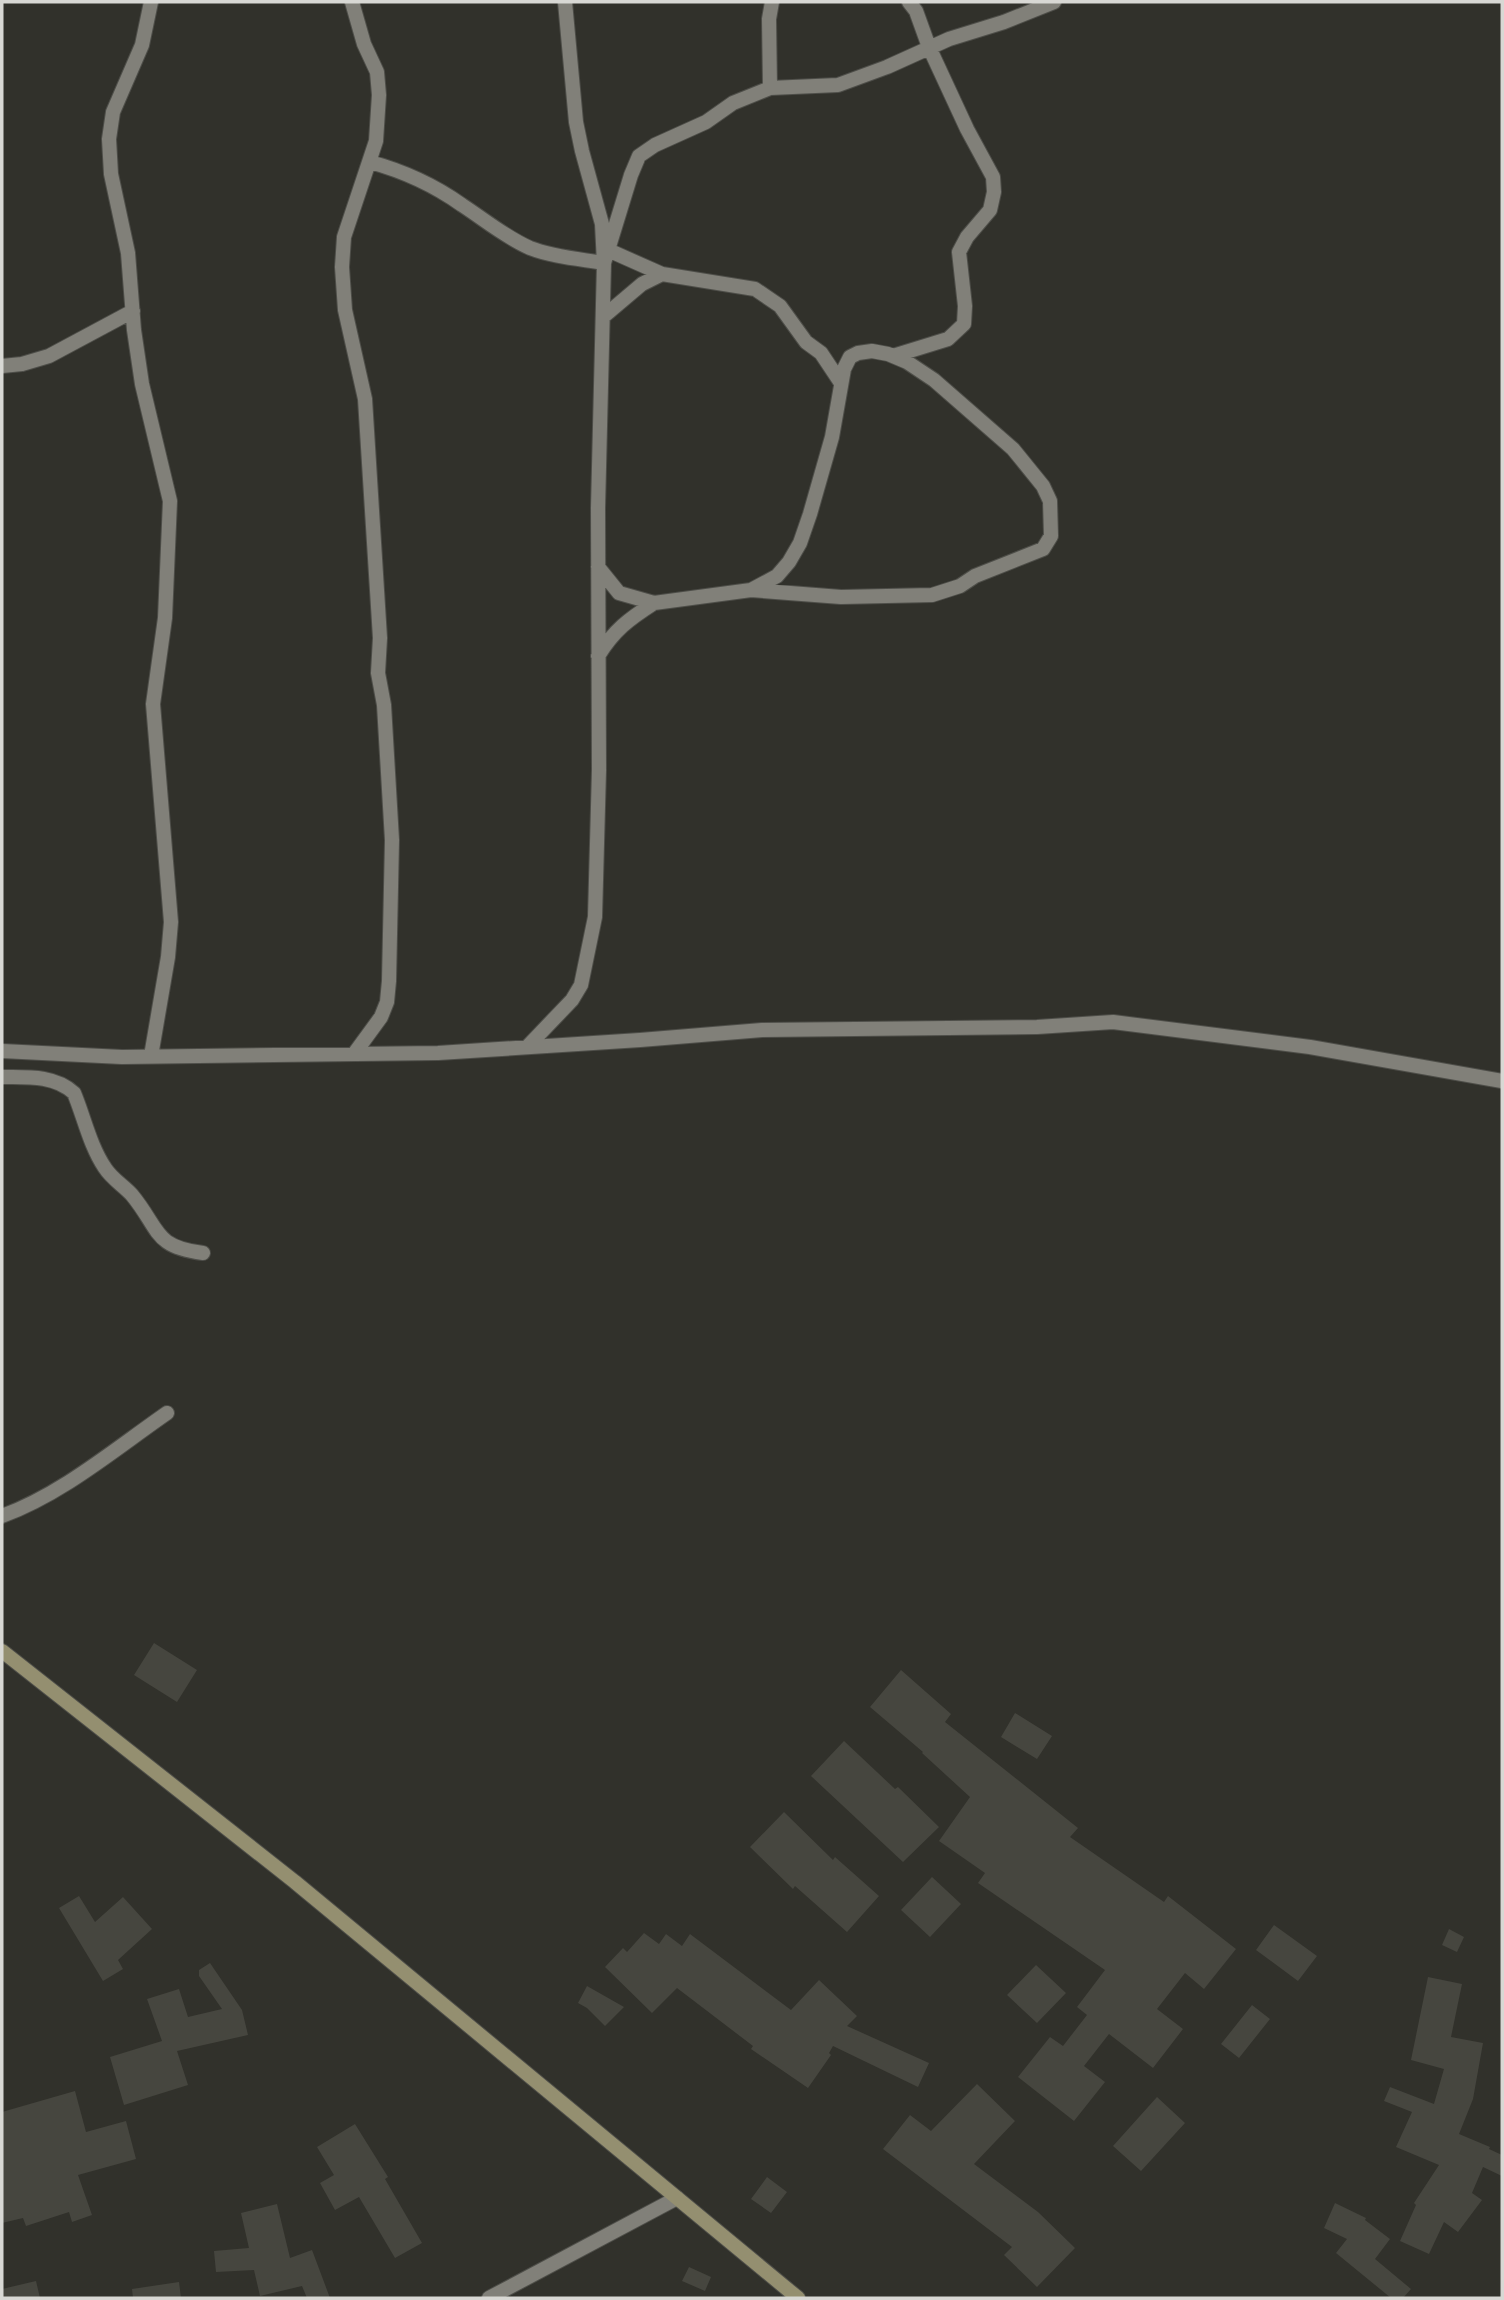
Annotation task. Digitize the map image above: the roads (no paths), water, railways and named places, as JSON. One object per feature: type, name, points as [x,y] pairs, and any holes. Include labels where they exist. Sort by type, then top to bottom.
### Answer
[{"type":"main road","points":[[2,1651],[295,1882],[798,2298]]},
{"type":"street","points":[[150,2],[142,44],[116,102],[109,139],[111,174],[128,253],[142,384],[170,501],[165,618],[153,704],[171,922],[168,957],[151,1056]]},
{"type":"street","points":[[352,2],[364,44],[377,72],[379,95],[376,141],[344,237],[342,267],[345,310],[365,400],[380,638],[378,673],[384,705],[392,853],[387,1002],[373,1030],[354,1054]]},
{"type":"street","points":[[528,1046],[576,993],[586,964],[595,917],[599,770],[598,567],[606,256],[602,224],[576,122],[565,2]]},
{"type":"street","points":[[770,88],[769,19],[772,2]]},
{"type":"street","points":[[893,356],[948,339],[964,324],[965,306],[959,252],[967,237],[990,210],[994,192],[990,169],[967,129],[929,47],[916,11],[909,2]]},
{"type":"street","points":[[606,256],[639,156],[655,145],[706,122],[733,103],[770,88],[838,86],[929,47],[1054,2]]},
{"type":"street","points":[[376,141],[393,169]]},
{"type":"street","points":[[370,162],[393,169],[437,189],[493,228],[542,252],[606,256],[662,274],[755,289],[780,306],[806,342],[821,353],[842,383]]},
{"type":"street","points":[[603,317],[642,284],[662,274]]},
{"type":"street","points":[[2,366],[49,356],[133,311]]},
{"type":"street","points":[[598,567],[619,593],[654,603],[751,590],[841,597],[932,595],[960,586],[975,576],[1043,549],[1051,536],[1050,501],[1043,486],[1013,449],[933,380],[907,362],[872,351],[850,357],[821,353]]},
{"type":"street","points":[[751,590],[777,576],[800,543],[823,476],[850,357]]},
{"type":"street","points":[[597,656],[611,635],[654,603]]},
{"type":"street","points":[[2,1051],[151,1056],[438,1053],[762,1030],[1037,1027],[1113,1022],[1310,1047],[1502,1081]]},
{"type":"street","points":[[2,1077],[31,1077],[65,1085],[74,1093],[105,1169],[132,1196],[156,1232],[169,1245],[180,1250],[203,1253]]},
{"type":"street","points":[[2,1516],[22,1508],[65,1483],[167,1413]]},
{"type":"street","points":[[489,2298],[677,2198]]}]
